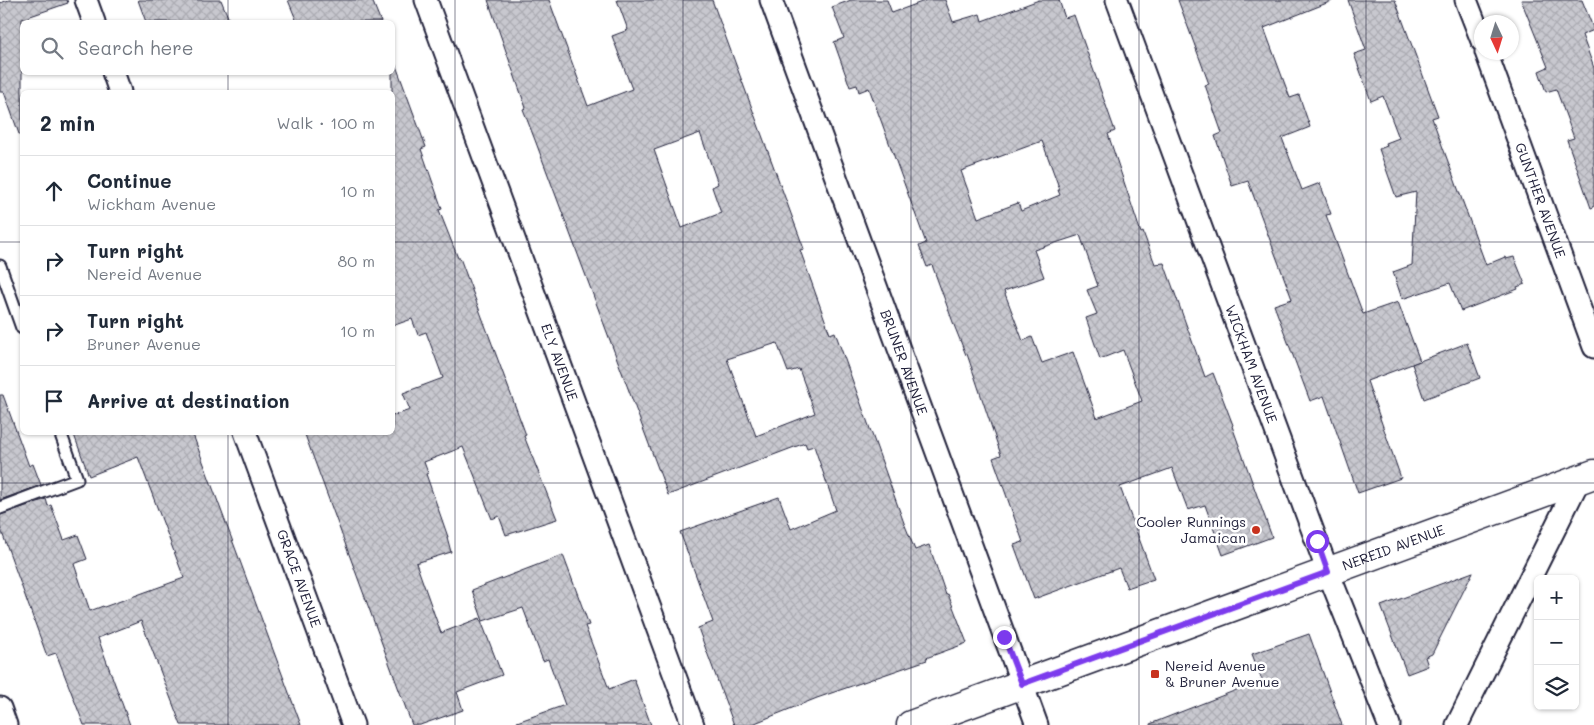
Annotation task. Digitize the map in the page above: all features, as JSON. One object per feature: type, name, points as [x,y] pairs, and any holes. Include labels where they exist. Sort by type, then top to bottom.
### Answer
[{"type":"street","points":[[86,0],[93,20]]},
{"type":"street","name":"ELY AVENUE","points":[[426,0],[693,725]]},
{"type":"street","name":"BRUNER AVENUE","points":[[772,0],[1037,725]]},
{"type":"street","name":"WICKHAM AVENUE","points":[[1117,0],[1328,572],[1389,725]]},
{"type":"street","points":[[1466,0],[1474,20]]},
{"type":"street","name":"GUNTHER AVENUE","points":[[1489,60],[1594,347]]},
{"type":"street","points":[[114,75],[119,90]]},
{"type":"street","name":"GRACE AVENUE","points":[[247,435],[353,725]]},
{"type":"street","points":[[1457,725],[1586,477],[1594,455]]},
{"type":"street","name":"NEREID AVENUE","points":[[912,725],[1586,477]]},
{"type":"street","points":[[0,708],[6,725]]},
{"type":"lane","points":[[0,266],[20,322]]},
{"type":"lane","points":[[0,508],[77,479],[61,435]]},
{"type":"building","points":[[9,0],[67,0],[68,3],[20,20],[20,75],[22,75],[22,90],[20,90],[20,134],[4,92],[0,92],[0,3]]},
{"type":"building","points":[[138,0],[221,0],[229,20],[145,20]]},
{"type":"building","points":[[288,0],[372,0],[380,20],[296,20]]},
{"type":"building","points":[[488,0],[549,0],[588,106],[632,89],[612,36],[628,30],[617,0],[712,0],[804,249],[800,250],[830,334],[835,332],[904,523],[915,550],[929,545],[946,595],[948,594],[967,643],[926,658],[927,660],[817,698],[750,725],[734,725],[698,628],[713,622],[680,532],[779,497],[791,529],[836,510],[814,446],[807,448],[805,443],[668,495],[523,109],[526,108]],"holes":[[[700,133],[718,184],[712,187],[721,213],[682,228],[654,150]],[[777,343],[788,372],[799,369],[815,413],[756,436],[727,359]]]},
{"type":"building","points":[[851,0],[887,0],[892,13],[927,0],[945,0],[953,22],[980,14],[982,21],[1039,0],[1059,0],[1065,18],[1074,15],[1115,131],[1108,134],[1141,233],[1143,232],[1155,264],[1164,263],[1205,377],[1213,373],[1272,537],[1223,555],[1205,505],[1188,510],[1172,468],[1120,487],[1154,579],[1127,588],[1119,568],[1034,599],[1014,545],[1023,542],[993,458],[1001,455],[967,354],[932,265],[927,267],[919,246],[926,243],[869,88],[859,92],[857,85],[850,87],[834,42],[844,38],[832,7]],"holes":[[[1042,141],[1060,190],[1058,190],[1060,195],[1021,211],[1018,203],[978,218],[961,171]],[[1080,235],[1098,286],[1087,290],[1097,314],[1086,318],[1100,359],[1123,350],[1142,401],[1097,418],[1073,352],[1042,363],[1032,337],[1023,341],[1004,291],[1044,277],[1034,250]]]},
{"type":"building","points":[[1178,0],[1332,0],[1264,28],[1290,98],[1299,95],[1310,127],[1282,138],[1302,190],[1320,183],[1331,214],[1326,215],[1363,314],[1398,302],[1420,361],[1367,381],[1401,478],[1358,493],[1324,396],[1310,401],[1274,305],[1292,299],[1248,181],[1232,186],[1215,136],[1222,133],[1205,85],[1209,84]]},
{"type":"building","points":[[1348,0],[1395,0],[1438,116],[1432,118],[1486,265],[1505,257],[1506,259],[1514,257],[1525,284],[1517,287],[1518,289],[1461,311],[1450,283],[1402,299],[1393,272],[1412,265],[1416,192],[1396,197],[1379,149],[1387,146],[1386,143],[1399,138],[1383,96],[1371,101],[1354,54],[1366,50]]},
{"type":"building","points":[[1521,0],[1582,0],[1594,30],[1582,35],[1594,68],[1594,207],[1591,208],[1567,140],[1574,138],[1556,89],[1546,92],[1539,71],[1548,67]]},
{"type":"building","points":[[395,63],[426,147],[421,149],[442,209],[439,210],[458,258],[460,258],[526,435],[524,436],[557,519],[506,535],[499,516],[492,519],[463,447],[424,462],[428,473],[426,474],[448,537],[451,552],[416,563],[441,633],[480,618],[502,675],[457,692],[463,710],[420,725],[412,725],[305,435],[395,435],[395,415],[410,410],[403,393],[443,378],[426,332],[418,335],[412,319],[395,325],[395,90],[392,90],[392,75],[395,75]]},
{"type":"building","points":[[1467,343],[1480,378],[1424,399],[1412,364]]},
{"type":"building","points":[[0,395],[3,395],[29,466],[33,464],[41,485],[0,500]]},
{"type":"building","points":[[74,435],[193,435],[301,725],[181,725],[141,621],[98,638],[130,725],[84,725],[56,653],[47,656],[0,527],[0,515],[46,499],[48,506],[51,505],[64,540],[78,535],[87,559],[74,564],[90,611],[184,578],[138,457],[89,476]]},
{"type":"building","points":[[563,555],[589,625],[585,626],[609,689],[634,679],[651,725],[518,725],[517,722],[565,705],[548,659],[543,661],[523,608],[483,621],[472,590]]},
{"type":"building","points":[[1473,572],[1432,654],[1425,657],[1428,666],[1407,674],[1381,606]]},
{"type":"building","points":[[1309,634],[1342,725],[1150,725],[1262,680],[1252,654]]},
{"type":"place","name":"Cooler Runnings Jamaican","points":[[1256,530]]},
{"type":"place","name":"Nereid Avenue & Bruner Avenue","points":[[1155,674]]},
{"type":"route","points":[[1004,637],[1022,684],[1328,572],[1317,541]]}]
